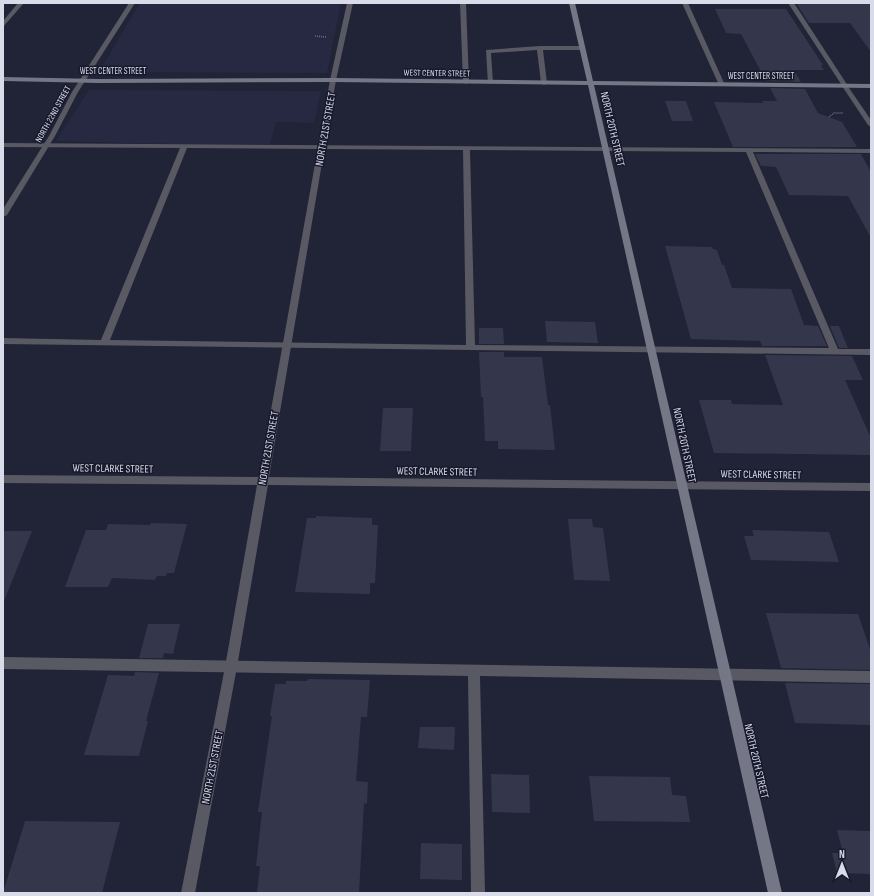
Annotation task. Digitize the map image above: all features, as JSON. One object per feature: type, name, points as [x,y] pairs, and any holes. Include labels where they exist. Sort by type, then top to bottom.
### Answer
[{"type":"main road","name":"NORTH 20TH STREET","points":[[572,3],[775,893]]},
{"type":"main road","name":"WEST CENTER STREET","points":[[3,79],[333,80],[871,86]]},
{"type":"street","points":[[3,25],[21,3]]},
{"type":"street","name":"NORTH 22ND STREET","points":[[3,215],[46,145],[82,80],[132,3]]},
{"type":"street","name":"NORTH 21ST STREET","points":[[188,893],[231,667],[333,80],[350,3]]},
{"type":"street","points":[[462,3],[466,82]]},
{"type":"street","points":[[685,3],[722,85]]},
{"type":"street","points":[[792,3],[871,125]]},
{"type":"street","points":[[490,82],[488,51],[540,48],[582,48]]},
{"type":"street","points":[[540,48],[544,83]]},
{"type":"street","points":[[3,145],[871,152]]},
{"type":"street","points":[[104,343],[184,147]]},
{"type":"street","points":[[466,149],[471,348]]},
{"type":"street","points":[[749,151],[835,351]]},
{"type":"street","points":[[3,341],[287,346],[871,352]]},
{"type":"street","name":"WEST CLARKE STREET","points":[[3,479],[871,487]]},
{"type":"street","points":[[3,663],[871,677]]},
{"type":"street","points":[[474,671],[478,893]]},
{"type":"path","points":[[315,36],[327,37]]},
{"type":"path","points":[[829,117],[834,112],[845,112]]},
{"type":"shaded area","points":[[140,3],[341,3],[327,73],[99,72]]},
{"type":"shaded area","points":[[89,90],[321,91],[314,123],[276,122],[270,144],[176,144],[56,141]]},
{"type":"building","points":[[796,3],[871,3],[871,52],[850,23],[809,23]]},
{"type":"building","points":[[715,9],[786,9],[823,65],[821,65],[824,70],[794,70],[801,82],[766,81],[741,34],[726,33]]},
{"type":"building","points":[[770,88],[805,89],[818,113],[842,122],[857,147],[733,147],[714,102],[763,103],[762,101],[777,101]]},
{"type":"building","points":[[665,101],[686,101],[693,121],[672,121]]},
{"type":"building","points":[[755,154],[861,154],[871,172],[871,238],[848,196],[789,195],[776,167],[761,166]]},
{"type":"building","points":[[665,246],[712,247],[713,249],[717,250],[732,288],[791,289],[804,325],[818,326],[827,346],[762,346],[760,341],[691,339]]},
{"type":"building","points":[[545,321],[595,322],[598,343],[547,342]]},
{"type":"building","points":[[830,326],[839,326],[848,348],[839,348]]},
{"type":"building","points":[[479,328],[503,328],[504,344],[479,344]]},
{"type":"building","points":[[479,352],[504,352],[504,357],[542,357],[548,405],[550,405],[555,450],[498,449],[498,441],[485,441]]},
{"type":"building","points":[[765,355],[852,356],[863,380],[845,380],[871,438],[871,455],[714,453],[699,400],[731,400],[732,404],[783,405]]},
{"type":"building","points":[[383,408],[413,408],[411,451],[380,451]]},
{"type":"building","points":[[316,516],[372,518],[372,525],[378,525],[375,583],[370,583],[370,594],[295,592],[307,518],[316,518]]},
{"type":"building","points":[[568,519],[592,519],[593,527],[603,528],[610,581],[574,580]]},
{"type":"building","points":[[151,523],[187,524],[174,573],[167,573],[166,576],[157,576],[155,580],[112,578],[108,587],[65,587],[86,530],[106,530],[108,524],[150,525]]},
{"type":"building","points":[[752,530],[829,532],[839,562],[751,560],[744,536],[754,536]]},
{"type":"building","points":[[3,531],[32,531],[4,601],[3,601]]},
{"type":"building","points":[[766,613],[858,614],[871,652],[871,670],[781,668]]},
{"type":"building","points":[[148,624],[180,624],[173,654],[164,653],[163,658],[139,658]]},
{"type":"building","points":[[135,672],[159,673],[146,721],[148,721],[139,756],[84,755],[108,675],[134,676]]},
{"type":"building","points":[[308,679],[370,680],[367,717],[361,717],[356,781],[368,782],[367,804],[364,803],[359,893],[257,893],[260,866],[256,866],[262,812],[258,812],[272,716],[270,716],[275,684],[286,684],[286,681],[307,681]]},
{"type":"building","points":[[785,683],[871,684],[871,725],[795,723]]},
{"type":"building","points":[[420,727],[455,727],[454,750],[418,748]]},
{"type":"building","points":[[491,774],[529,775],[530,813],[492,812]]},
{"type":"building","points":[[589,776],[670,777],[672,795],[686,796],[690,822],[594,821]]},
{"type":"building","points":[[25,821],[120,822],[102,893],[3,893]]},
{"type":"building","points":[[837,830],[871,831],[871,874],[837,873],[832,853],[843,853]]},
{"type":"building","points":[[421,843],[462,844],[462,880],[420,879]]}]
